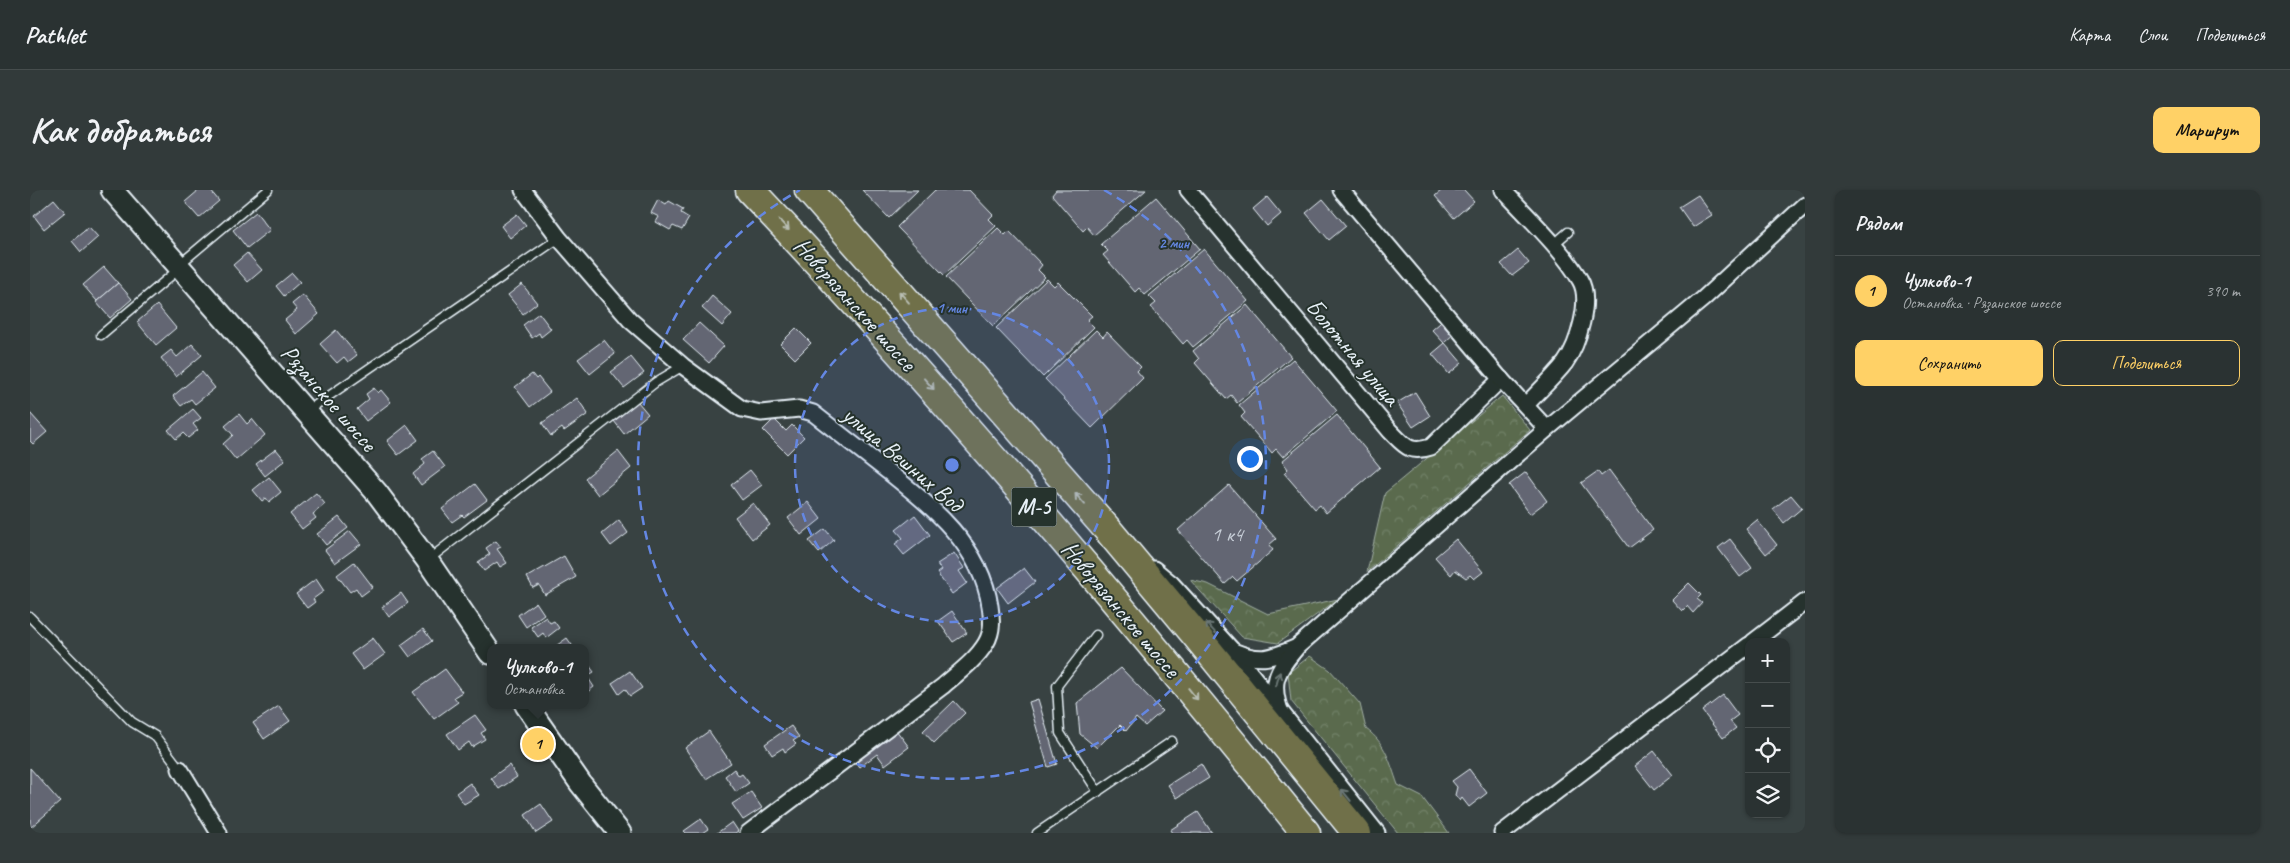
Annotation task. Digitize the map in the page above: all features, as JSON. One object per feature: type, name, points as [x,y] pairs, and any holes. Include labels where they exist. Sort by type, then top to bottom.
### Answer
[{"type":"highway","name":"Новорязанское шоссе","points":[[750,190],[939,396],[1192,692],[1306,833]]},
{"type":"highway","name":"Новорязанское шоссе","points":[[809,190],[1108,530],[1357,833]]},
{"type":"main road","name":"Рязанское шоссе","points":[[112,190],[377,493],[427,560],[487,649]]},
{"type":"main road","points":[[529,709],[580,784],[620,833]]},
{"type":"street","name":"улица Вешних Вод","points":[[523,190],[559,238],[630,320],[683,366],[742,410],[761,413],[799,409],[813,413],[930,505],[949,525],[971,555],[988,592],[993,624],[987,642],[972,660],[943,686],[748,833]]},
{"type":"street","name":"Болотная улица","points":[[1188,190],[1390,431],[1408,448],[1419,451],[1431,446],[1501,379]]},
{"type":"street","points":[[1341,190],[1501,379],[1547,429]]},
{"type":"street","points":[[1504,190],[1552,244],[1581,281],[1584,304],[1582,327],[1566,362],[1526,405]]},
{"type":"street","points":[[1282,716],[1275,697],[1276,681],[1283,664],[1298,646],[1547,429],[1703,300],[1805,205]]},
{"type":"street","points":[[1108,530],[1171,583],[1232,650],[1282,716],[1377,833]]},
{"type":"street","points":[[1758,638],[1805,602]]},
{"type":"street","points":[[1232,650],[1253,659],[1276,656],[1298,646]]},
{"type":"street","points":[[1502,833],[1745,648]]},
{"type":"street","points":[[180,769],[220,833]]},
{"type":"lane","points":[[101,335],[268,190]]},
{"type":"lane","points":[[1552,244],[1568,232]]},
{"type":"lane","points":[[307,411],[559,238]]},
{"type":"lane","points":[[427,560],[656,382],[683,366]]},
{"type":"lane","points":[[30,617],[132,722],[154,736],[180,769]]},
{"type":"lane","points":[[1096,635],[1057,686],[1060,733],[1098,792]]},
{"type":"lane","points":[[1037,833],[1172,741]]},
{"type":"green space","points":[[1502,396],[1530,430],[1367,572],[1385,493]]},
{"type":"green space","points":[[1190,580],[1208,584],[1268,614],[1338,599],[1278,643],[1242,637]]},
{"type":"green space","points":[[1310,656],[1330,670],[1360,704],[1366,729],[1383,747],[1398,785],[1422,797],[1449,833],[1398,833],[1291,701],[1288,673]]},
{"type":"building","points":[[199,190],[210,190],[219,201],[199,218],[185,202]]},
{"type":"building","points":[[862,190],[918,190],[889,218]]},
{"type":"building","points":[[935,190],[969,190],[993,215],[989,219],[996,226],[944,275],[897,227]]},
{"type":"building","points":[[1056,190],[1146,190],[1094,235],[1087,227],[1083,231],[1052,195]]},
{"type":"building","points":[[1442,190],[1464,190],[1474,201],[1454,218],[1435,196]]},
{"type":"building","points":[[1698,195],[1712,215],[1693,227],[1679,207]]},
{"type":"building","points":[[1156,197],[1200,249],[1145,295],[1139,288],[1135,292],[1103,255],[1108,251],[1101,244]]},
{"type":"building","points":[[1267,197],[1281,214],[1267,226],[1253,209]]},
{"type":"building","points":[[54,199],[65,212],[44,229],[34,216]]},
{"type":"building","points":[[1323,199],[1346,226],[1329,240],[1306,213]]},
{"type":"building","points":[[658,200],[666,205],[669,201],[683,209],[681,213],[689,218],[682,230],[673,226],[670,230],[656,222],[659,217],[651,213]]},
{"type":"building","points":[[256,212],[270,230],[247,248],[233,230]]},
{"type":"building","points":[[517,214],[526,225],[510,238],[501,226]]},
{"type":"building","points":[[89,227],[98,237],[81,252],[72,241]]},
{"type":"building","points":[[998,228],[1005,235],[1009,231],[1042,265],[1038,270],[1045,277],[993,326],[946,277]]},
{"type":"building","points":[[1204,249],[1248,301],[1193,347],[1187,340],[1183,344],[1151,307],[1156,303],[1149,296]]},
{"type":"building","points":[[1518,250],[1529,263],[1512,276],[1501,264]]},
{"type":"building","points":[[247,253],[262,270],[248,282],[233,265]]},
{"type":"building","points":[[104,267],[118,283],[97,301],[83,285]]},
{"type":"building","points":[[292,273],[300,282],[284,296],[276,286]]},
{"type":"building","points":[[1047,279],[1054,286],[1058,282],[1092,316],[1087,320],[1094,327],[1043,377],[996,328]]},
{"type":"building","points":[[118,283],[132,299],[110,318],[96,302]]},
{"type":"building","points":[[522,284],[537,303],[523,314],[508,295]]},
{"type":"building","points":[[303,295],[319,314],[296,334],[285,320],[297,310],[292,304]]},
{"type":"building","points":[[712,296],[732,314],[722,326],[702,308]]},
{"type":"building","points":[[157,305],[176,328],[156,345],[137,322]]},
{"type":"building","points":[[1247,305],[1291,357],[1237,403],[1231,395],[1226,399],[1195,363],[1199,359],[1193,351]]},
{"type":"building","points":[[539,313],[551,329],[541,337],[539,333],[532,338],[523,325]]},
{"type":"building","points":[[1448,316],[1459,329],[1444,343],[1432,330]]},
{"type":"building","points":[[699,323],[724,346],[709,363],[683,340]]},
{"type":"building","points":[[796,328],[811,343],[795,359],[780,344]]},
{"type":"building","points":[[336,330],[357,355],[348,362],[344,357],[337,363],[320,344]]},
{"type":"building","points":[[1096,330],[1103,337],[1107,332],[1141,367],[1137,371],[1143,378],[1092,428],[1045,379]]},
{"type":"building","points":[[604,340],[615,354],[590,374],[578,359]]},
{"type":"building","points":[[1445,343],[1462,363],[1449,374],[1432,354]]},
{"type":"building","points":[[192,344],[202,355],[176,377],[161,358],[171,350],[177,357]]},
{"type":"building","points":[[631,357],[644,373],[624,388],[611,372]]},
{"type":"building","points":[[1293,359],[1337,411],[1283,457],[1276,449],[1272,453],[1241,417],[1245,413],[1239,405]]},
{"type":"building","points":[[202,372],[215,388],[195,404],[191,399],[181,406],[173,396]]},
{"type":"building","points":[[532,374],[536,379],[538,377],[550,392],[530,407],[515,387]]},
{"type":"building","points":[[374,388],[378,393],[381,390],[391,402],[366,421],[357,409],[369,399],[366,394]]},
{"type":"building","points":[[1415,392],[1430,416],[1413,427],[1397,403]]},
{"type":"building","points":[[577,398],[588,414],[564,431],[562,428],[551,436],[542,423]]},
{"type":"building","points":[[638,402],[648,414],[624,434],[614,421]]},
{"type":"building","points":[[193,409],[201,418],[193,424],[198,430],[188,438],[183,433],[176,439],[168,430]]},
{"type":"building","points":[[30,413],[47,432],[33,444],[30,441]]},
{"type":"building","points":[[239,414],[247,424],[252,419],[265,435],[236,460],[223,444],[233,435],[225,426]]},
{"type":"building","points":[[1337,415],[1380,467],[1326,513],[1320,505],[1315,509],[1284,473],[1288,469],[1282,461]]},
{"type":"building","points":[[774,419],[786,431],[792,425],[804,437],[787,454],[763,430]]},
{"type":"building","points":[[407,425],[418,440],[398,455],[387,441]]},
{"type":"building","points":[[276,449],[285,460],[265,476],[256,464]]},
{"type":"building","points":[[433,451],[445,467],[421,485],[413,474],[425,464],[422,459]]},
{"type":"building","points":[[618,451],[631,468],[598,495],[585,478]]},
{"type":"building","points":[[750,470],[762,485],[742,500],[731,485]]},
{"type":"building","points":[[1609,470],[1653,530],[1629,548],[1581,483],[1598,471],[1601,476]]},
{"type":"building","points":[[1526,472],[1547,501],[1530,514],[1509,485]]},
{"type":"building","points":[[269,477],[281,492],[269,502],[266,498],[262,501],[253,490]]},
{"type":"building","points":[[475,484],[487,500],[464,517],[462,515],[452,522],[442,509]]},
{"type":"building","points":[[1229,485],[1276,539],[1269,545],[1273,550],[1237,581],[1233,577],[1225,584],[1178,530]]},
{"type":"building","points":[[316,493],[325,504],[313,514],[316,518],[302,529],[290,514]]},
{"type":"building","points":[[1791,495],[1802,508],[1784,523],[1773,509]]},
{"type":"building","points":[[808,502],[821,519],[801,535],[788,518]]},
{"type":"building","points":[[753,503],[770,525],[752,539],[735,517]]},
{"type":"building","points":[[915,515],[930,535],[904,555],[895,544],[903,538],[896,530]]},
{"type":"building","points":[[339,517],[348,528],[326,545],[317,534]]},
{"type":"building","points":[[619,520],[628,533],[611,546],[602,534]]},
{"type":"building","points":[[1757,520],[1777,545],[1766,554],[1746,529]]},
{"type":"building","points":[[825,529],[834,540],[819,553],[809,541]]},
{"type":"building","points":[[350,531],[361,544],[335,563],[325,550]]},
{"type":"building","points":[[1456,539],[1483,572],[1474,579],[1470,575],[1466,578],[1455,570],[1451,575],[1435,557]]},
{"type":"building","points":[[1730,539],[1752,568],[1740,577],[1718,548]]},
{"type":"building","points":[[496,541],[501,547],[497,549],[507,563],[500,567],[497,562],[484,571],[478,562],[490,554],[486,548]]},
{"type":"building","points":[[954,553],[964,568],[959,571],[967,583],[952,594],[937,573],[941,570],[937,564]]},
{"type":"building","points":[[564,556],[576,577],[545,595],[539,585],[533,588],[527,577]]},
{"type":"building","points":[[354,562],[373,587],[361,596],[356,588],[350,592],[337,575]]},
{"type":"building","points":[[1024,568],[1035,582],[1008,603],[997,588]]},
{"type":"building","points":[[316,579],[324,591],[313,599],[315,602],[307,608],[296,594]]},
{"type":"building","points":[[1689,583],[1701,595],[1697,599],[1702,603],[1693,613],[1687,606],[1682,611],[1672,600]]},
{"type":"building","points":[[401,593],[408,603],[389,617],[382,607]]},
{"type":"building","points":[[536,602],[544,614],[526,627],[518,615]]},
{"type":"building","points":[[952,611],[967,633],[953,642],[938,621]]},
{"type":"building","points":[[546,617],[550,623],[554,621],[559,628],[546,638],[543,633],[538,637],[531,627]]},
{"type":"building","points":[[423,629],[432,641],[410,657],[401,645]]},
{"type":"building","points":[[373,638],[385,654],[363,670],[351,654]]},
{"type":"building","points":[[567,638],[571,644],[559,644]]},
{"type":"building","points":[[589,665],[594,672],[589,675]]},
{"type":"building","points":[[1121,668],[1162,711],[1145,726],[1136,718],[1126,731],[1120,725],[1097,748],[1080,734],[1077,703]]},
{"type":"building","points":[[445,669],[462,692],[454,697],[458,702],[434,719],[413,692]]},
{"type":"building","points":[[630,671],[642,688],[630,696],[625,689],[619,694],[612,683]]},
{"type":"building","points":[[589,679],[594,687],[589,691]]},
{"type":"building","points":[[1723,695],[1738,715],[1730,721],[1736,728],[1723,738],[1702,711]]},
{"type":"building","points":[[1038,699],[1057,764],[1048,767],[1029,702]]},
{"type":"building","points":[[954,701],[965,713],[934,743],[923,731]]},
{"type":"building","points":[[279,706],[290,721],[264,739],[253,723]]},
{"type":"building","points":[[475,715],[486,730],[481,733],[485,739],[472,747],[469,742],[458,750],[447,734]]},
{"type":"building","points":[[791,726],[799,737],[793,741],[796,744],[785,752],[783,748],[772,755],[765,744]]},
{"type":"building","points":[[896,730],[909,747],[885,765],[877,754],[860,767],[855,761]]},
{"type":"building","points":[[709,731],[731,763],[706,779],[685,748]]},
{"type":"building","points":[[1654,751],[1673,775],[1654,790],[1635,766]]},
{"type":"building","points":[[1201,764],[1209,778],[1177,798],[1168,785]]},
{"type":"building","points":[[509,765],[517,777],[499,789],[491,778]]},
{"type":"building","points":[[30,768],[60,802],[30,828]]},
{"type":"building","points":[[734,769],[739,776],[742,774],[749,783],[736,792],[725,776]]},
{"type":"building","points":[[1469,769],[1487,793],[1469,807],[1462,798],[1460,801],[1455,795],[1457,787],[1452,781]]},
{"type":"building","points":[[470,783],[479,795],[464,804],[456,793]]},
{"type":"building","points":[[751,792],[762,808],[743,820],[732,804]]},
{"type":"building","points":[[541,804],[553,822],[536,833],[525,815]]},
{"type":"building","points":[[1198,812],[1212,833],[1172,833],[1170,830]]},
{"type":"building","points":[[701,819],[708,829],[702,833],[686,833],[684,831]]},
{"type":"building","points":[[732,822],[738,831],[735,833],[717,833]]},
{"type":"place","name":"Чулково-1","points":[[538,744]]}]
